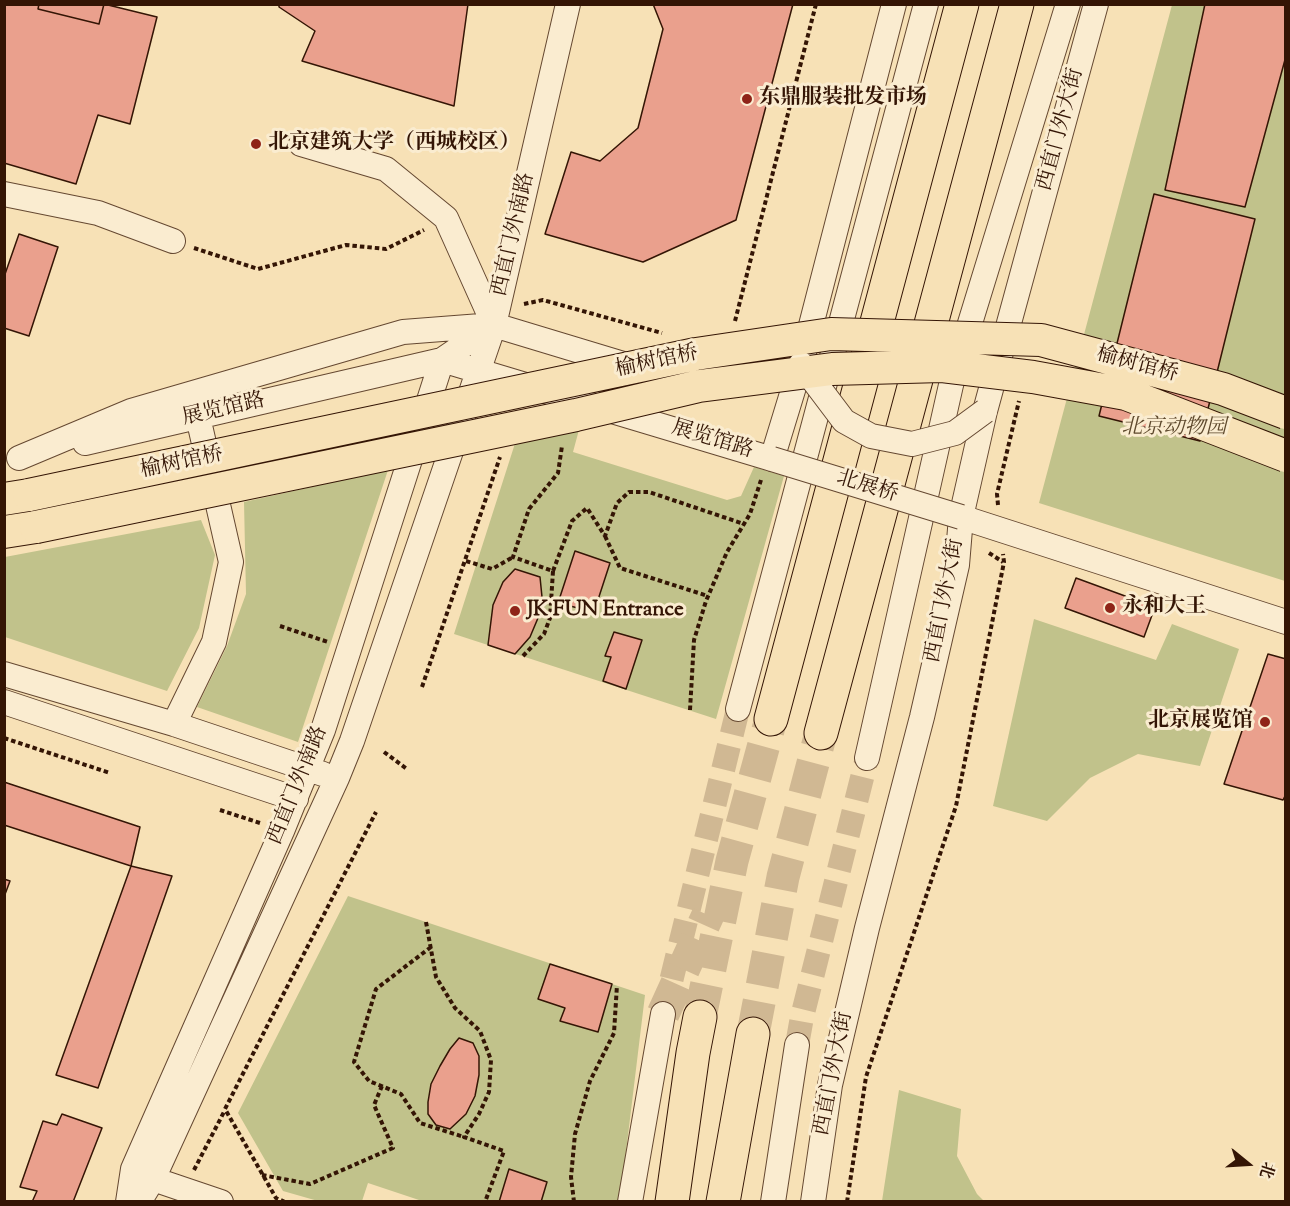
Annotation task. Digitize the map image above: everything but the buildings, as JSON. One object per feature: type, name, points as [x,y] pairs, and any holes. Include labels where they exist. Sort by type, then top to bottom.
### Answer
[{"type":"highway","points":[[771,719],[962,4]]},
{"type":"highway","points":[[821,733],[1017,4]]},
{"type":"highway","points":[[672,1202],[700,1017]]},
{"type":"highway","points":[[723,1202],[753,1034]]},
{"type":"highway","points":[[737,1119],[739,1202]]},
{"type":"main road","name":"榆树馆桥","points":[[17,497],[696,354],[831,334],[1041,340],[1222,389],[1286,414]]},
{"type":"main road","name":"榆树馆桥","points":[[4,532],[576,415],[699,386],[832,369],[942,366],[1034,377],[1126,394],[1286,456]]},
{"type":"street","name":"西直门外南路","points":[[128,1202],[337,778],[352,741],[494,325],[568,4]]},
{"type":"street","points":[[769,465],[801,364],[894,4]]},
{"type":"street","points":[[738,709],[926,4]]},
{"type":"street","name":"西直门外大街","points":[[867,758],[951,385],[1068,4]]},
{"type":"street","name":"西直门外大街","points":[[813,1202],[830,1085],[867,928],[922,717],[957,565],[961,517],[985,411],[1096,4]]},
{"type":"street","points":[[301,144],[386,169],[446,218],[494,325]]},
{"type":"street","points":[[4,194],[98,213],[173,241]]},
{"type":"street","points":[[442,360],[494,325]]},
{"type":"street","points":[[12,459],[131,411],[403,332],[494,325],[725,395],[760,388],[801,364]]},
{"type":"street","name":"西直门外南路","points":[[143,1174],[308,769],[442,360]]},
{"type":"street","name":"展览馆路","points":[[12,459],[442,360],[769,465]]},
{"type":"street","points":[[801,364],[844,421],[871,436],[912,444],[955,433],[985,411]]},
{"type":"street","points":[[174,724],[214,642],[231,562],[198,417]]},
{"type":"street","name":"北展桥","points":[[769,465],[961,517],[1286,622]]},
{"type":"street","points":[[4,674],[174,724],[337,778]]},
{"type":"street","points":[[4,702],[296,799]]},
{"type":"street","points":[[630,1202],[663,1014]]},
{"type":"street","name":"西直门外大街","points":[[773,1202],[797,1045]]},
{"type":"street","points":[[139,1202],[143,1174],[221,1202]]},
{"type":"path","points":[[732,332],[816,4]]},
{"type":"path","points":[[173,241],[258,269],[346,245],[386,249],[446,218]]},
{"type":"path","points":[[847,1202],[866,1077],[956,806],[1004,562],[997,494],[1020,394]]},
{"type":"path","points":[[466,561],[492,569],[513,558],[529,509],[558,473],[563,441]]},
{"type":"path","points":[[422,687],[500,455]]},
{"type":"path","points":[[690,710],[694,640],[708,596],[727,552],[750,514],[769,465]]},
{"type":"path","points":[[605,536],[617,503],[629,492],[649,492],[744,524]]},
{"type":"path","points":[[523,656],[544,634],[550,618],[553,571],[572,521],[587,508],[605,536],[620,568],[708,596]]},
{"type":"path","points":[[513,558],[553,571]]},
{"type":"path","points":[[280,626],[349,649]]},
{"type":"path","points":[[4,738],[110,773]]},
{"type":"path","points":[[384,752],[407,769]]},
{"type":"path","points":[[220,810],[282,831]]},
{"type":"path","points":[[185,1190],[376,812]]},
{"type":"path","points":[[426,922],[436,978],[455,1008],[480,1031],[491,1060],[489,1092],[480,1114],[464,1137]]},
{"type":"path","points":[[430,947],[376,989],[354,1062],[369,1081],[401,1094],[420,1123],[504,1152],[485,1202]]},
{"type":"path","points":[[574,1202],[571,1177],[574,1134],[590,1081],[614,1033],[617,985]]},
{"type":"path","points":[[262,1176],[310,1184],[393,1148],[374,1105],[382,1086]]},
{"type":"path","points":[[225,1109],[276,1198],[285,1202]]},
{"type":"green space","name":"北京动物园","points":[[1172,5],[1285,5],[1285,581],[1039,503]]},
{"type":"green space","points":[[526,409],[580,426],[573,452],[727,500],[741,496],[754,467],[784,476],[716,719],[454,634]]},
{"type":"green space","points":[[388,470],[298,742],[197,707],[227,646],[246,594],[244,502]]},
{"type":"green space","points":[[201,520],[215,555],[199,628],[167,691],[5,637],[5,557]]},
{"type":"green space","points":[[1034,619],[1156,660],[1172,624],[1239,649],[1200,766],[1138,754],[1090,778],[1047,821],[993,806]]},
{"type":"green space","points":[[348,896],[645,995],[620,1201],[422,1201],[368,1183],[362,1201],[318,1201],[283,1191],[238,1113]]},
{"type":"green space","points":[[899,1090],[961,1109],[957,1156],[977,1194],[984,1201],[882,1201]]},
{"type":"tunnel","points":[[663,1014],[738,709]]},
{"type":"tunnel","points":[[700,1017],[732,861],[771,719]]},
{"type":"tunnel","points":[[753,1034],[783,877],[821,733]]},
{"type":"tunnel","points":[[797,1045],[867,758]]},
{"type":"tunnel","points":[[663,1014],[708,915]]},
{"type":"place","name":"东鼎服装批发市场","points":[[747,99]]},
{"type":"place","name":"北京建筑大学（西城校区）","points":[[256,144]]},
{"type":"place","name":"永和大王","points":[[1110,608]]},
{"type":"place","name":"JK FUN Entrance","points":[[515,611]]},
{"type":"place","name":"北京展览馆","points":[[1265,722]]}]
